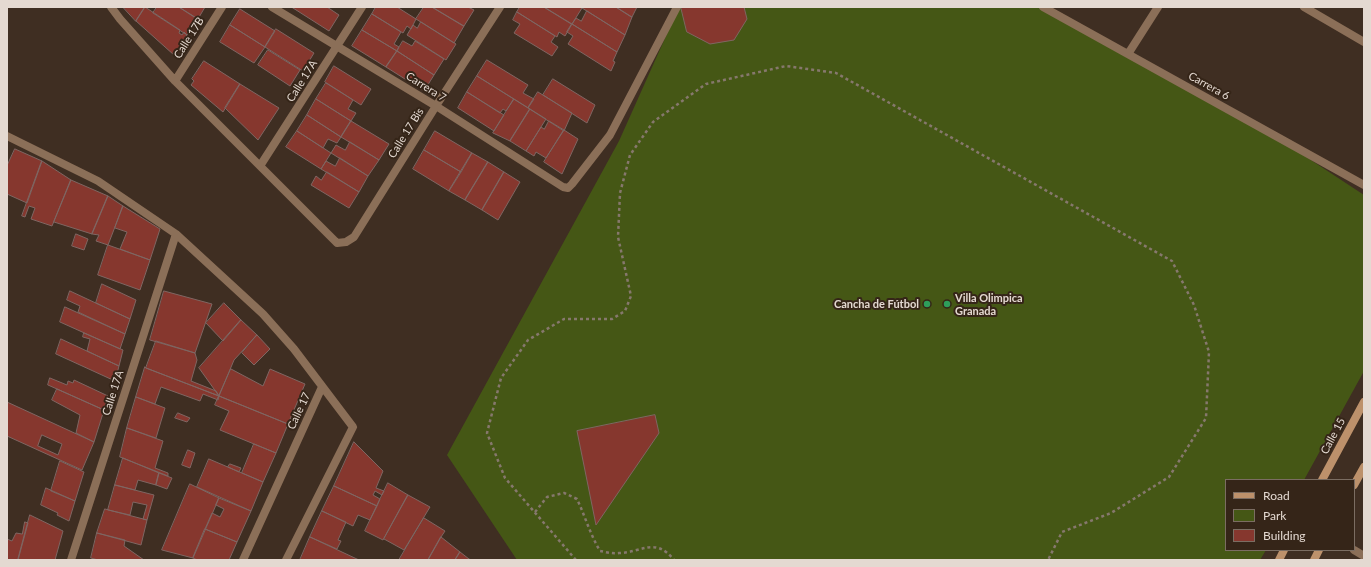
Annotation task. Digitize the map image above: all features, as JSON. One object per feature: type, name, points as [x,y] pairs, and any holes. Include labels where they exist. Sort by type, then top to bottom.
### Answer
[{"type":"street","points":[[111,7],[175,81],[260,166]]},
{"type":"street","name":"Calle 17B","points":[[175,81],[222,7]]},
{"type":"street","name":"Carrera 7","points":[[272,7],[436,106],[563,187],[568,188],[610,135],[677,7]]},
{"type":"street","name":"Calle 17A","points":[[260,166],[362,7]]},
{"type":"street","name":"Calle 17 Bis","points":[[260,166],[337,243],[346,242],[354,237],[500,7]]},
{"type":"street","name":"Carrera 6","points":[[1043,7],[1364,185]]},
{"type":"street","points":[[1128,54],[1158,7]]},
{"type":"street","points":[[1304,7],[1364,42]]},
{"type":"street","points":[[7,136],[98,181],[176,234],[263,314],[294,349],[322,387]]},
{"type":"street","name":"Calle 17A","points":[[71,560],[176,234]]},
{"type":"street","name":"Calle 17","points":[[243,560],[322,387],[353,427],[286,560]]},
{"type":"street","name":"Calle 15","points":[[1323,479],[1364,402]]},
{"type":"street","points":[[1355,483],[1364,467]]},
{"type":"street","points":[[1279,560],[1284,551]]},
{"type":"street","points":[[1314,560],[1318,551]]},
{"type":"street","points":[[1355,551],[1364,556]]},
{"type":"path","points":[[576,560],[505,478],[487,433],[501,378],[528,340],[564,319],[612,319],[625,311],[631,296],[618,238],[620,193],[630,156],[653,122],[706,84],[786,66],[836,73],[1172,261],[1194,305],[1209,352],[1206,418],[1169,477],[1112,512],[1062,532],[1048,560]]},
{"type":"path","points":[[535,512],[547,497],[564,493],[577,499],[586,518],[591,536],[600,551],[620,554],[650,546],[667,551],[674,560]]},
{"type":"green space","name":"Villa Olimpica Granada","points":[[679,7],[1041,7],[1285,143],[1364,195],[1364,371],[1305,479],[1225,479],[1225,551],[1265,551],[1260,560],[517,560],[447,455],[619,141]]},
{"type":"building","points":[[123,7],[145,7],[136,21]]},
{"type":"building","points":[[145,7],[180,30],[179,33],[182,35],[184,32],[187,35],[174,55],[136,21]]},
{"type":"building","points":[[157,7],[179,7],[198,19],[187,35],[153,13]]},
{"type":"building","points":[[179,7],[205,7],[198,19]]},
{"type":"building","points":[[327,7],[339,15],[329,31],[293,8]]},
{"type":"building","points":[[376,7],[397,7],[416,19],[411,29],[407,26],[403,33],[372,14]]},
{"type":"building","points":[[424,7],[432,7],[464,26],[454,43],[416,19]]},
{"type":"building","points":[[432,7],[468,7],[474,10],[464,26]]},
{"type":"building","points":[[520,7],[544,7],[572,24],[565,36],[559,32],[557,37],[517,12]]},
{"type":"building","points":[[544,7],[580,7],[582,8],[572,24]]},
{"type":"building","points":[[616,7],[632,17],[625,35],[582,8]]},
{"type":"building","points":[[616,7],[637,7],[632,17]]},
{"type":"building","points":[[681,7],[744,7],[747,19],[734,40],[710,44],[687,32]]},
{"type":"building","points":[[240,9],[275,31],[265,47],[230,25]]},
{"type":"building","points":[[587,11],[625,35],[617,52],[572,24],[576,18],[581,21]]},
{"type":"building","points":[[517,12],[555,36],[551,42],[558,47],[552,56],[514,33],[520,24],[513,20]]},
{"type":"building","points":[[372,14],[401,32],[394,44],[399,47],[397,51],[362,30]]},
{"type":"building","points":[[421,22],[456,44],[446,60],[407,35],[413,25],[417,28]]},
{"type":"building","points":[[572,24],[617,52],[611,71],[568,44],[573,36],[567,32]]},
{"type":"building","points":[[230,25],[265,47],[254,63],[220,42]]},
{"type":"building","points":[[276,29],[314,53],[303,71],[265,47]]},
{"type":"building","points":[[362,30],[397,51],[386,67],[352,46]]},
{"type":"building","points":[[403,41],[412,46],[415,41],[444,59],[434,75],[397,51]]},
{"type":"building","points":[[268,50],[300,70],[290,86],[258,65]]},
{"type":"building","points":[[397,51],[434,75],[424,91],[386,67]]},
{"type":"building","points":[[487,60],[528,85],[523,93],[534,99],[528,108],[477,76]]},
{"type":"building","points":[[204,61],[240,84],[223,112],[191,85],[194,81],[192,79]]},
{"type":"building","points":[[334,66],[371,89],[361,105],[325,82]]},
{"type":"building","points":[[477,76],[514,99],[506,111],[503,109],[500,113],[467,92]]},
{"type":"building","points":[[553,79],[595,105],[587,123],[543,95]]},
{"type":"building","points":[[326,83],[353,100],[348,109],[356,113],[351,121],[316,99]]},
{"type":"building","points":[[240,84],[279,108],[258,140],[225,108]]},
{"type":"building","points":[[467,92],[504,115],[494,131],[458,108]]},
{"type":"building","points":[[538,92],[572,113],[564,131],[528,108]]},
{"type":"building","points":[[316,99],[351,121],[341,137],[307,115]]},
{"type":"building","points":[[514,99],[530,109],[510,141],[493,133]]},
{"type":"building","points":[[530,109],[546,119],[526,151],[510,141]]},
{"type":"building","points":[[307,115],[341,137],[337,143],[328,139],[323,148],[297,131]]},
{"type":"building","points":[[351,121],[389,144],[379,160],[341,137]]},
{"type":"building","points":[[549,121],[564,130],[546,158],[536,152],[534,156],[526,151],[541,127],[544,129]]},
{"type":"building","points":[[564,130],[578,139],[562,174],[544,162]]},
{"type":"building","points":[[297,131],[331,153],[321,169],[286,147]]},
{"type":"building","points":[[435,131],[472,153],[461,172],[424,150]]},
{"type":"building","points":[[350,142],[379,160],[368,176],[331,153],[336,145],[345,150]]},
{"type":"building","points":[[15,149],[42,161],[27,203],[7,194],[7,166]]},
{"type":"building","points":[[424,150],[461,172],[449,191],[413,169]]},
{"type":"building","points":[[472,153],[488,162],[465,200],[449,191]]},
{"type":"building","points":[[340,158],[368,176],[359,192],[321,169],[326,161],[335,166]]},
{"type":"building","points":[[42,161],[71,180],[52,226],[31,219],[35,208],[29,206],[25,217],[22,216]]},
{"type":"building","points":[[488,162],[504,172],[482,210],[465,200]]},
{"type":"building","points":[[327,172],[359,192],[349,208],[311,185],[316,176],[321,180]]},
{"type":"building","points":[[504,172],[520,182],[498,220],[482,210]]},
{"type":"building","points":[[71,180],[108,196],[92,234],[54,222]]},
{"type":"building","points":[[108,196],[123,206],[108,245],[96,241],[99,235],[92,234]]},
{"type":"building","points":[[123,206],[160,229],[150,260],[120,249],[127,232],[115,228]]},
{"type":"building","points":[[76,234],[88,239],[84,250],[72,246]]},
{"type":"building","points":[[108,245],[150,260],[140,290],[98,275]]},
{"type":"building","points":[[102,284],[136,300],[130,319],[96,303]]},
{"type":"building","points":[[70,291],[130,319],[125,334],[78,312],[80,306],[67,300]]},
{"type":"building","points":[[164,291],[212,304],[195,353],[150,340]]},
{"type":"building","points":[[224,303],[241,320],[223,341],[206,323]]},
{"type":"building","points":[[65,307],[125,334],[120,349],[60,322]]},
{"type":"building","points":[[241,320],[257,335],[234,360],[219,396],[199,368]]},
{"type":"building","points":[[84,333],[123,350],[119,366],[87,351],[90,339],[83,337]]},
{"type":"building","points":[[257,335],[270,349],[254,365],[242,353]]},
{"type":"building","points":[[61,339],[119,366],[115,381],[56,354]]},
{"type":"building","points":[[156,341],[195,353],[197,360],[191,381],[216,391],[219,396],[146,368]]},
{"type":"building","points":[[145,367],[219,396],[218,400],[203,394],[200,401],[161,387],[155,404],[136,397]]},
{"type":"building","points":[[231,369],[263,386],[270,369],[305,384],[288,424],[219,396]]},
{"type":"building","points":[[50,378],[67,385],[68,381],[73,383],[74,380],[108,396],[104,410],[48,385]]},
{"type":"building","points":[[57,389],[104,410],[94,442],[76,433],[80,415],[52,400]]},
{"type":"building","points":[[219,396],[288,424],[276,453],[220,430],[229,411],[215,405]]},
{"type":"building","points":[[136,397],[165,408],[156,438],[127,428]]},
{"type":"building","points":[[7,402],[94,442],[82,470],[7,436]],"holes":[[[42,435],[62,444],[58,455],[38,446]]]},
{"type":"building","points":[[178,413],[190,418],[187,422],[175,418]]},
{"type":"building","points":[[655,415],[659,433],[596,525],[577,431]]},
{"type":"building","points":[[127,428],[163,441],[155,468],[168,473],[168,476],[120,457]]},
{"type":"building","points":[[354,442],[383,471],[376,488],[384,491],[382,495],[375,491],[373,495],[380,499],[377,506],[334,486]]},
{"type":"building","points":[[254,444],[276,453],[263,482],[242,473]]},
{"type":"building","points":[[188,450],[195,453],[190,468],[182,465]]},
{"type":"building","points":[[123,458],[159,473],[156,485],[138,480],[135,490],[115,485]]},
{"type":"building","points":[[209,459],[263,482],[251,511],[197,487]]},
{"type":"building","points":[[60,461],[84,472],[75,501],[51,491]]},
{"type":"building","points":[[230,464],[241,468],[239,472],[228,467]]},
{"type":"building","points":[[159,473],[172,478],[167,489],[156,485]]},
{"type":"building","points":[[388,483],[408,495],[383,540],[365,531]]},
{"type":"building","points":[[190,484],[219,498],[193,558],[162,550]]},
{"type":"building","points":[[115,485],[154,495],[147,520],[143,519],[147,505],[133,502],[130,515],[108,510]]},
{"type":"building","points":[[334,486],[377,506],[370,520],[358,515],[353,526],[322,511]]},
{"type":"building","points":[[46,488],[75,501],[69,521],[57,515],[58,513],[41,505]]},
{"type":"building","points":[[408,495],[430,507],[404,550],[384,539]]},
{"type":"building","points":[[219,498],[251,511],[237,542],[205,529],[212,513],[220,517],[224,509],[216,505]]},
{"type":"building","points":[[105,509],[147,520],[141,545],[97,533]]},
{"type":"building","points":[[322,511],[346,522],[338,540],[341,541],[337,549],[310,537]]},
{"type":"building","points":[[30,515],[63,531],[55,560],[18,560]]},
{"type":"building","points":[[424,518],[445,531],[428,560],[399,560]]},
{"type":"building","points":[[25,522],[28,523],[18,560],[7,560],[7,539],[12,541],[16,533],[22,534]]},
{"type":"building","points":[[205,529],[237,542],[229,560],[197,560],[193,558]]},
{"type":"building","points":[[97,533],[125,540],[124,546],[144,560],[98,560],[91,558]]},
{"type":"building","points":[[310,537],[359,560],[300,560]]},
{"type":"building","points":[[441,537],[460,552],[455,560],[428,560]]},
{"type":"building","points":[[460,552],[469,559],[471,560],[455,560]]},
{"type":"place","name":"Cancha de Fútbol","points":[[927,304]]},
{"type":"place","name":"Villa Olimpica Granada","points":[[947,304]]}]
